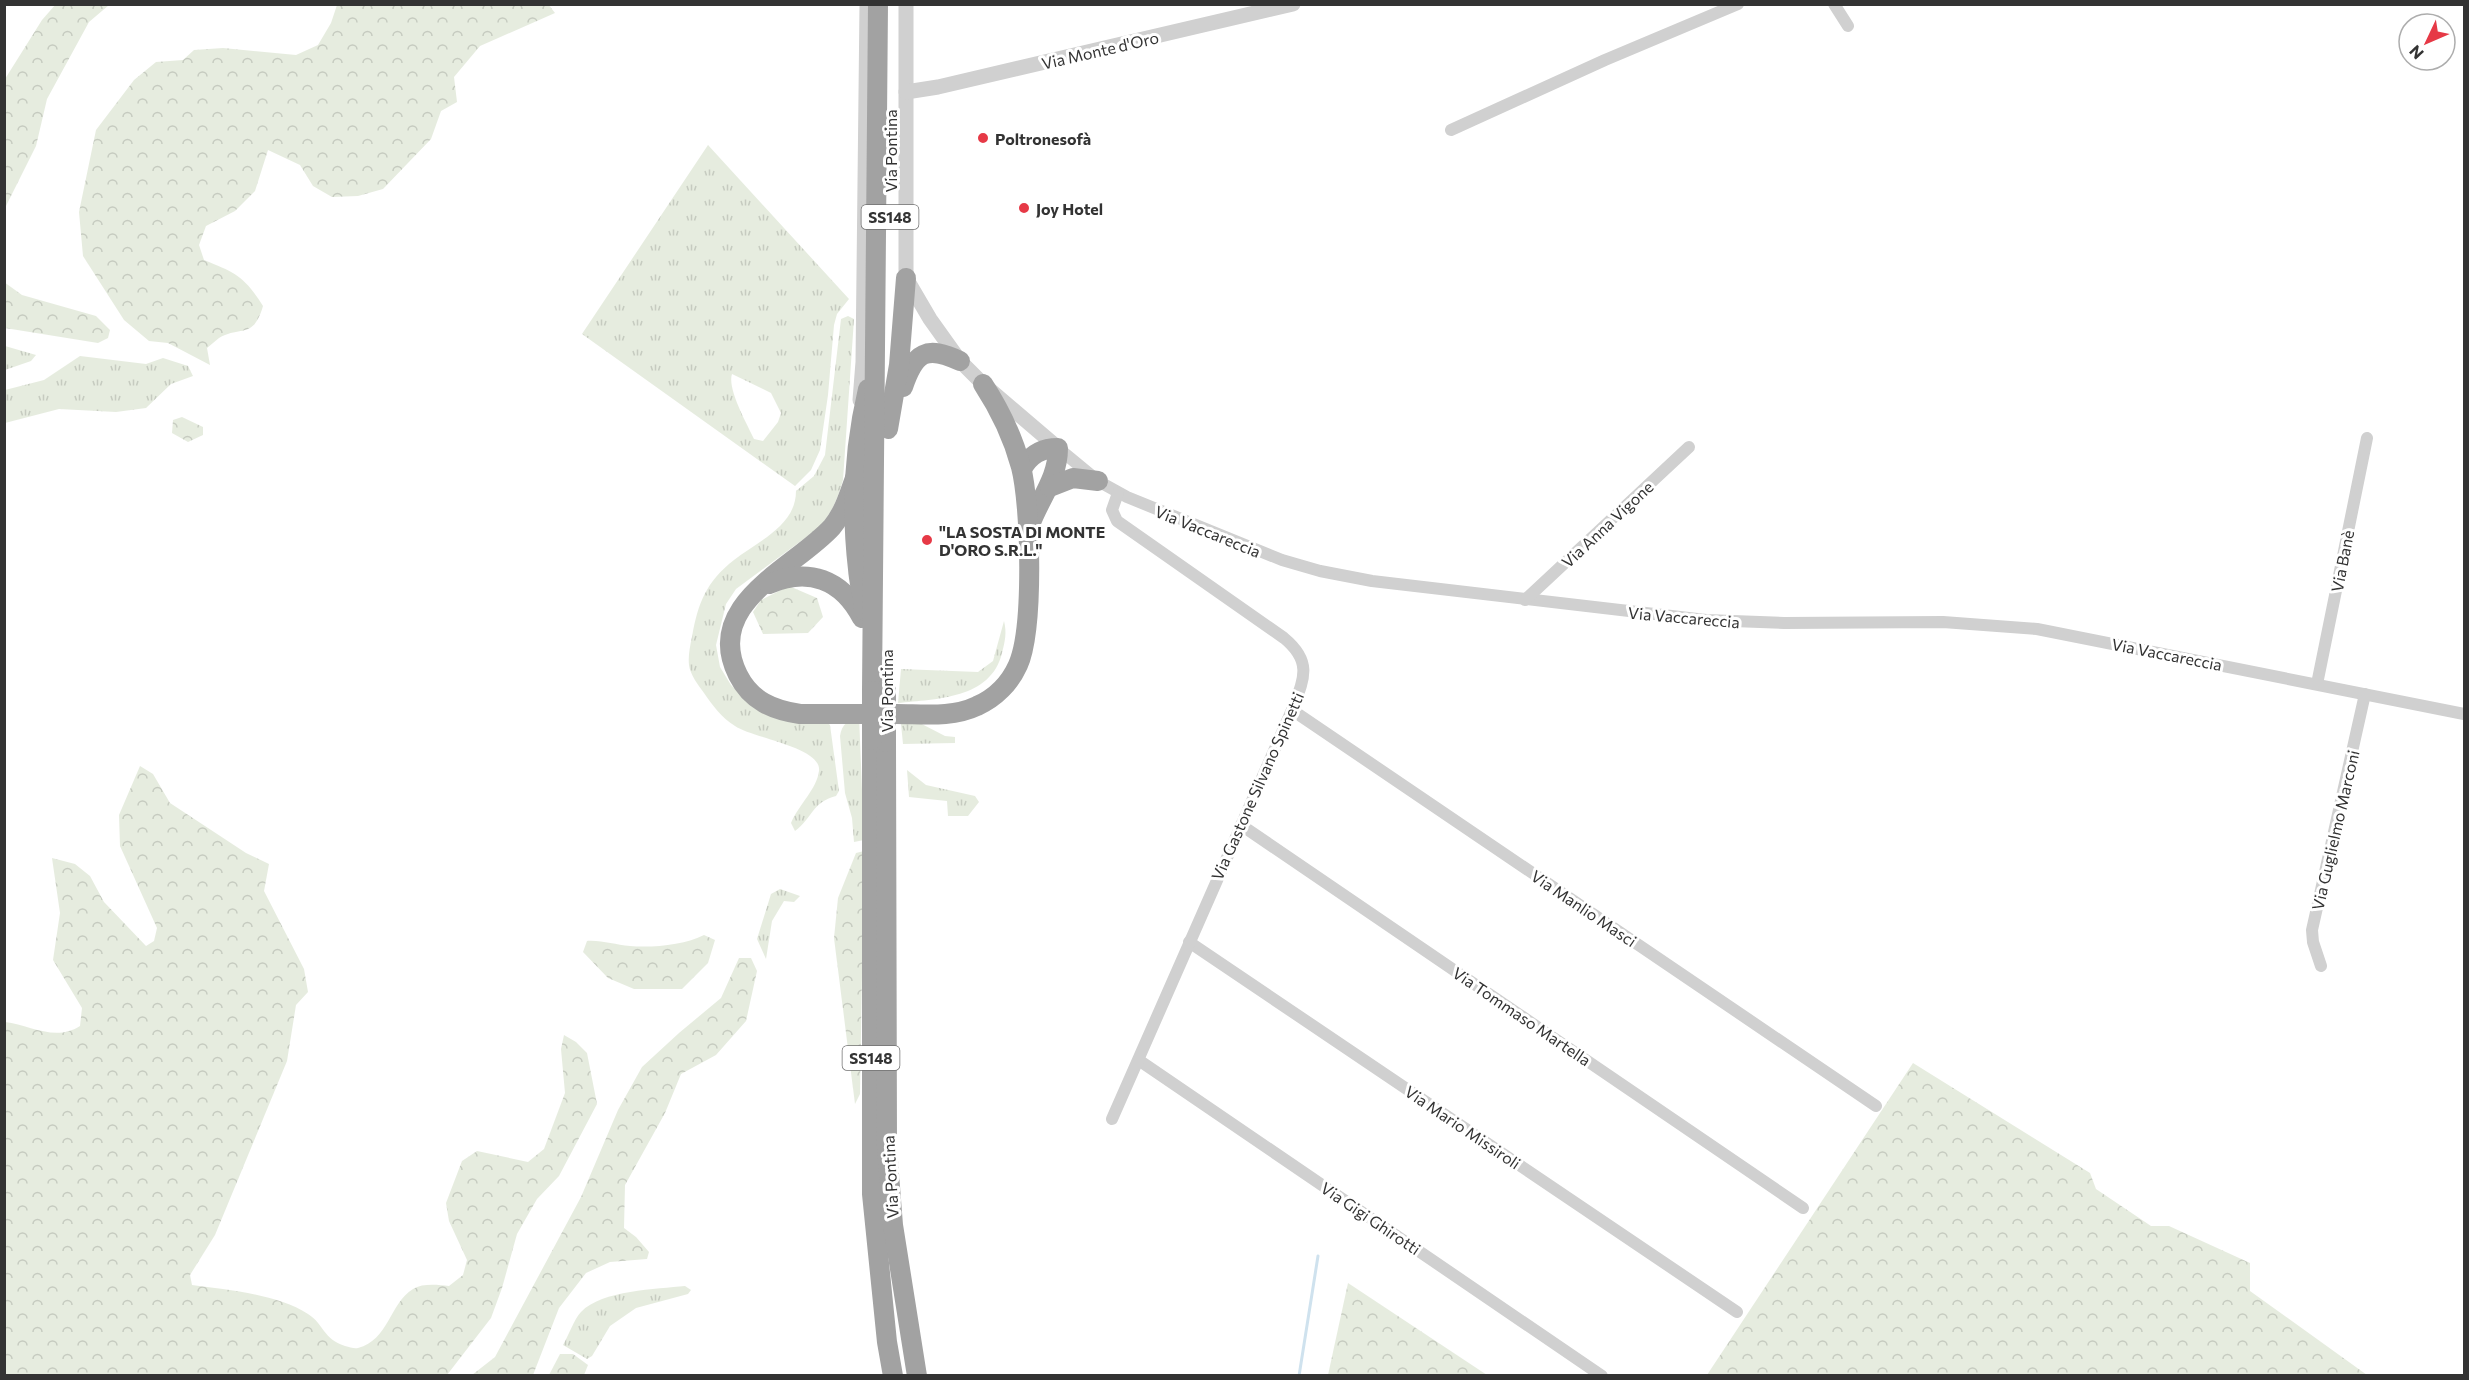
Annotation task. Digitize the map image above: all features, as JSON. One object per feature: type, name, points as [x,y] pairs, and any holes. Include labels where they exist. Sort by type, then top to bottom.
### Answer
[{"type":"highway","name":"Via Pontina","points":[[878,4],[876,351],[879,741],[872,1194],[887,1342],[894,1376]]},
{"type":"highway","name":"Via Pontina","points":[[879,690],[888,429],[891,4]]},
{"type":"highway","points":[[888,429],[902,342],[906,278]]},
{"type":"highway","points":[[876,351],[859,428],[855,477],[856,549],[866,627],[879,690]]},
{"type":"highway","points":[[888,429],[909,370],[916,359],[933,352],[960,361]]},
{"type":"highway","points":[[855,477],[845,505],[833,525],[756,590],[743,606],[734,624],[731,652],[742,683],[753,696],[765,704],[786,712],[800,714],[937,715],[962,712],[980,705],[997,693],[1012,677],[1021,658],[1027,630],[1029,527],[1022,470],[1007,427],[983,384]]},
{"type":"highway","points":[[1022,470],[1036,453],[1047,448],[1058,448],[1057,467],[1050,487],[1039,501],[1029,527]]},
{"type":"highway","points":[[1050,487],[1073,478],[1098,481]]},
{"type":"highway","points":[[756,590],[795,576],[818,578],[847,596],[866,627]]},
{"type":"highway","name":"Via Pontina","points":[[879,741],[887,1148],[892,1225],[916,1376]]},
{"type":"street","name":"Via Pontina","points":[[859,428],[863,362],[867,4]]},
{"type":"street","name":"Via Pontina","points":[[906,4],[906,278]]},
{"type":"street","name":"Via Monte d'Oro","points":[[906,92],[938,87],[1293,4]]},
{"type":"street","points":[[1451,130],[1605,60],[1738,4]]},
{"type":"street","points":[[1834,4],[1848,26]]},
{"type":"street","name":"Via Vaccareccia","points":[[906,278],[930,319],[960,361],[983,384],[1098,481],[1118,493],[1270,556],[1320,571],[1404,586],[1738,622],[1927,622],[2018,627],[2078,636],[2464,714]]},
{"type":"street","name":"Via Banè","points":[[2317,684],[2367,438]]},
{"type":"street","name":"Via Anna Vigone","points":[[1526,600],[1689,447]]},
{"type":"street","name":"Via Gastone Silvano Spinetti","points":[[1112,1119],[1140,1060],[1189,942],[1292,710],[1304,675],[1302,659],[1284,638],[1118,522],[1112,512],[1118,493]]},
{"type":"street","name":"Via Guglielmo Marconi","points":[[2321,966],[2313,942],[2313,930],[2365,694]]},
{"type":"street","name":"Via Manlio Masci","points":[[1292,710],[1876,1106]]},
{"type":"street","name":"Via Tommaso Martella","points":[[1241,825],[1803,1208]]},
{"type":"street","name":"Via Mario Missiroli","points":[[1189,942],[1737,1312]]},
{"type":"street","name":"Via Gigi Ghirotti","points":[[1140,1060],[1602,1376]]},
{"type":"green space","points":[[56,4],[109,5],[89,22],[47,99],[36,146],[5,208],[5,79],[42,20]]},
{"type":"green space","points":[[548,4],[555,13],[480,46],[454,77],[457,102],[441,111],[431,139],[383,189],[358,196],[332,197],[313,186],[300,165],[268,150],[255,191],[235,211],[206,226],[199,245],[204,260],[238,277],[250,288],[263,306],[255,324],[250,328],[227,334],[207,348],[210,365],[168,343],[149,341],[124,320],[83,256],[79,212],[96,130],[134,80],[156,62],[183,60],[194,50],[223,48],[296,55],[318,45],[331,23],[337,5]]},
{"type":"green space","points":[[708,145],[849,299],[837,314],[834,325],[828,395],[820,450],[811,470],[795,486],[582,334]],"holes":[[[732,374],[771,393],[781,413],[778,422],[763,441],[754,439],[735,397],[732,388]]]},
{"type":"green space","points":[[4,282],[22,295],[96,316],[110,330],[108,338],[98,343],[5,328]]},
{"type":"green space","points":[[848,316],[854,319],[843,480],[837,499],[820,527],[736,589],[726,604],[716,645],[720,667],[731,685],[742,696],[823,719],[830,725],[839,791],[836,796],[822,802],[795,831],[791,823],[818,778],[817,763],[798,749],[744,730],[726,719],[714,707],[695,679],[690,668],[689,655],[697,614],[710,585],[724,568],[783,523],[790,514],[796,491],[814,476],[825,455],[841,319]]},
{"type":"green space","points":[[5,346],[36,355],[31,361],[5,370]]},
{"type":"green space","points":[[80,356],[146,364],[163,358],[188,366],[193,376],[171,384],[146,408],[116,412],[59,409],[5,423],[5,390],[44,380]]},
{"type":"green space","points":[[182,417],[203,427],[203,435],[188,442],[172,433],[173,420]]},
{"type":"green space","points":[[789,586],[817,598],[823,617],[808,633],[763,634],[753,612],[761,600]]},
{"type":"green space","points":[[1004,621],[1005,637],[1002,653],[996,668],[986,680],[974,688],[945,698],[898,703],[901,669],[978,672],[993,661]]},
{"type":"green space","points":[[859,715],[864,840],[854,842],[852,818],[845,793],[840,736],[846,723]]},
{"type":"green space","points":[[916,721],[945,736],[955,737],[955,743],[903,744],[901,724]]},
{"type":"green space","points":[[140,766],[153,774],[170,803],[246,853],[269,864],[264,891],[304,969],[308,992],[296,1005],[287,1061],[215,1235],[190,1275],[192,1285],[252,1294],[282,1302],[308,1314],[338,1343],[355,1348],[368,1344],[383,1330],[399,1303],[413,1289],[426,1285],[449,1286],[463,1275],[467,1260],[449,1221],[446,1203],[462,1161],[477,1151],[528,1162],[544,1149],[565,1093],[561,1049],[564,1035],[576,1042],[587,1053],[597,1104],[559,1176],[537,1199],[517,1234],[491,1318],[447,1375],[5,1375],[5,1022],[52,1033],[71,1031],[80,1026],[82,1008],[53,960],[60,913],[52,858],[75,864],[90,876],[104,902],[146,946],[154,941],[157,928],[120,846],[119,815]]},
{"type":"green space","points":[[907,770],[926,785],[975,796],[979,802],[968,816],[948,816],[947,801],[909,797]]},
{"type":"green space","points":[[864,851],[860,1094],[855,1104],[834,938],[838,898],[856,853]]},
{"type":"green space","points":[[780,889],[800,896],[794,902],[784,901],[772,921],[766,959],[757,939],[771,894]]},
{"type":"green space","points":[[704,935],[715,940],[708,963],[682,989],[634,989],[608,978],[583,952],[587,941],[648,947],[688,941]]},
{"type":"green space","points":[[739,958],[751,958],[757,971],[746,1021],[716,1055],[681,1074],[665,1113],[625,1185],[624,1228],[636,1237],[649,1252],[647,1259],[610,1262],[586,1273],[559,1308],[533,1375],[472,1375],[495,1357],[581,1197],[618,1110],[642,1067],[721,998]]},
{"type":"green space","points":[[1913,1063],[2090,1173],[2096,1189],[2151,1226],[2169,1226],[2250,1263],[2250,1291],[2367,1375],[1707,1375]]},
{"type":"green space","points":[[1348,1283],[1487,1375],[1328,1375]]},
{"type":"green space","points":[[685,1286],[691,1290],[688,1294],[636,1308],[610,1326],[592,1356],[587,1359],[563,1345],[578,1315],[602,1299],[630,1292]]},
{"type":"green space","points":[[560,1354],[573,1354],[588,1365],[584,1375],[549,1375]]},
{"type":"waterway","points":[[1299,1376],[1318,1256]]},
{"type":"place","name":"Poltronesofà","points":[[983,138]]},
{"type":"place","name":"Joy Hotel","points":[[1024,208]]},
{"type":"place","name":"\"LA SOSTA DI MONTE D'ORO S.R.L.\"","points":[[927,540]]}]
